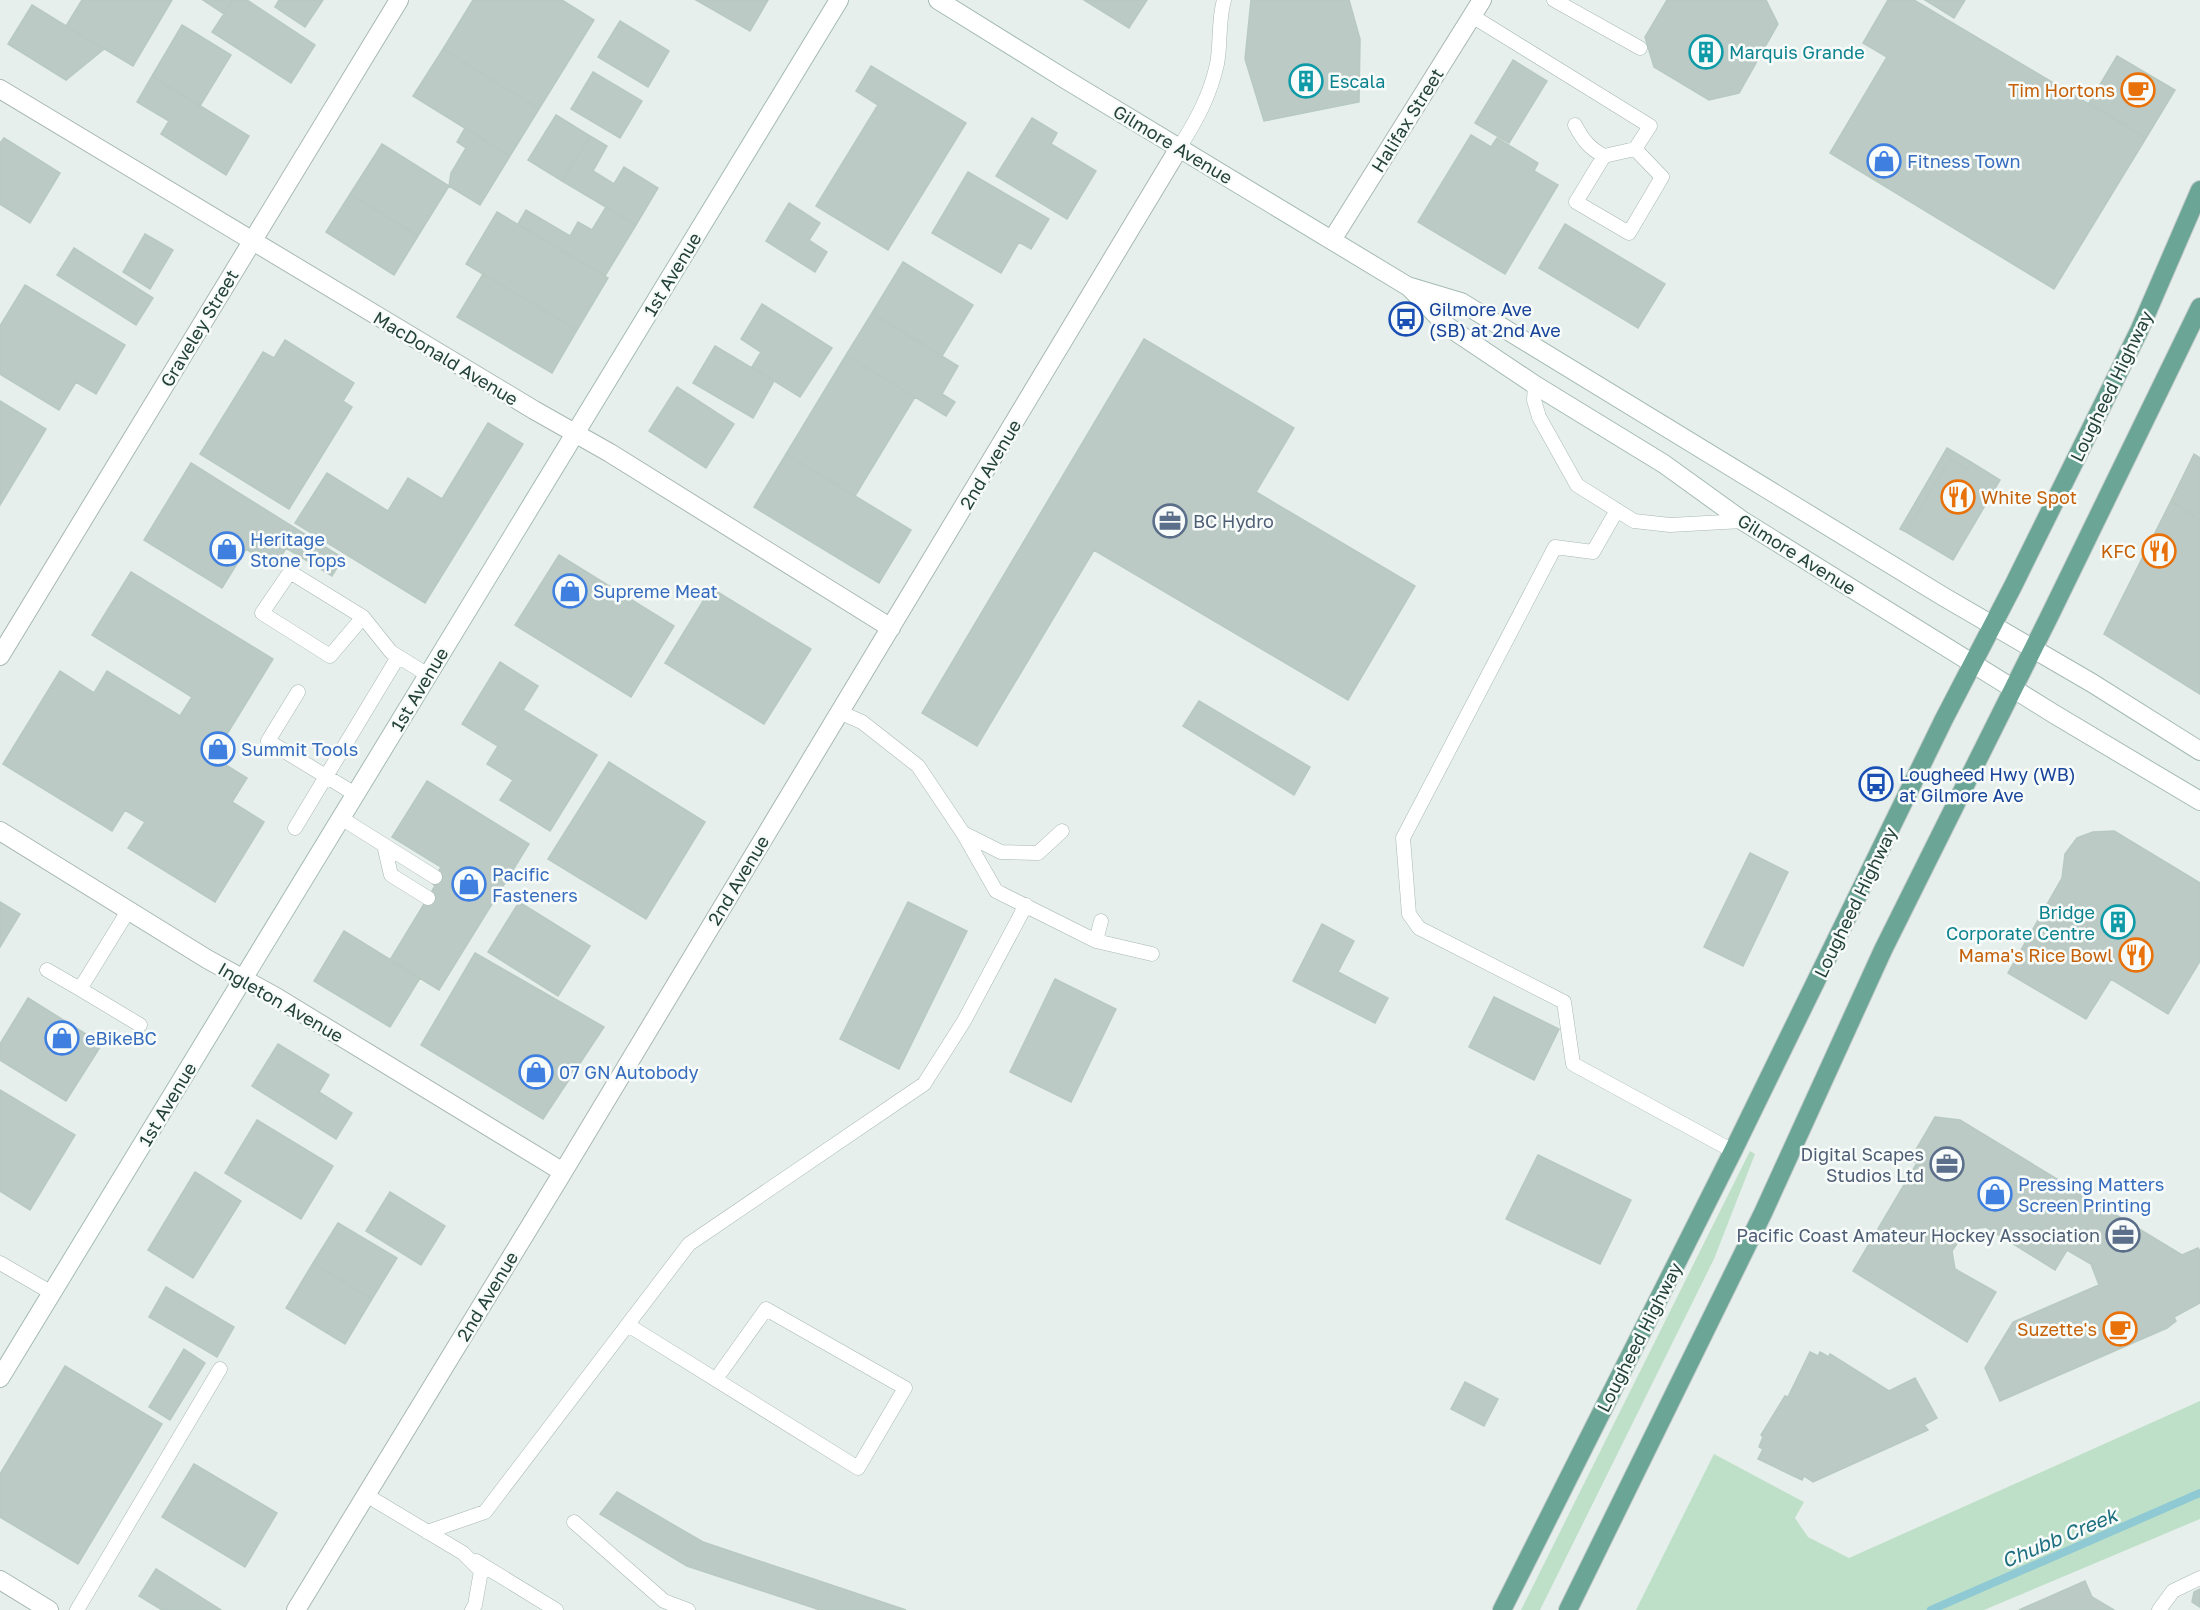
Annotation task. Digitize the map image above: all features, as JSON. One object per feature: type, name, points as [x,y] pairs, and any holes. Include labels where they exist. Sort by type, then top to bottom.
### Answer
[{"type":"main road","name":"Lougheed Highway","points":[[1502,1610],[1733,1151],[2139,331],[2200,190]]},
{"type":"main road","points":[[1568,1610],[1763,1213],[1883,950],[2200,307]]},
{"type":"street","name":"Graveley Street","points":[[0,656],[399,0]]},
{"type":"street","name":"1st Avenue","points":[[0,1378],[839,0]]},
{"type":"street","name":"Gilmore Avenue","points":[[938,0],[1409,287],[1447,326],[1535,385],[1664,464],[1743,521],[2012,688],[2200,801]]},
{"type":"street","name":"Halifax Street","points":[[1332,240],[1482,0]]},
{"type":"street","name":"MacDonald Avenue","points":[[0,89],[524,404],[576,432],[891,628]]},
{"type":"street","name":"2nd Avenue","points":[[296,1610],[563,1172],[1179,148]]},
{"type":"street","name":"Gilmore Avenue","points":[[1409,287],[1461,302],[2200,751]]},
{"type":"street","name":"Ingleton Avenue","points":[[0,831],[563,1172]]},
{"type":"street","points":[[0,1580],[49,1610]]},
{"type":"lane","points":[[1179,148],[1206,102],[1217,62],[1220,14],[1224,0]]},
{"type":"lane","points":[[1554,0],[1640,48]]},
{"type":"lane","points":[[1472,16],[1650,126],[1635,149],[1604,156],[1591,149],[1575,125]]},
{"type":"lane","points":[[1604,156],[1576,202],[1629,233],[1662,177],[1635,149]]},
{"type":"lane","points":[[1535,385],[1534,400],[1539,417],[1577,485],[1634,521],[1670,525],[1743,521]]},
{"type":"lane","points":[[1617,510],[1593,552],[1555,547],[1403,838],[1409,914],[1419,928],[1564,1002],[1573,1064],[1733,1151]]},
{"type":"lane","points":[[363,617],[330,656],[262,613],[290,572],[363,617],[391,652],[428,675]]},
{"type":"lane","points":[[295,828],[398,657]]},
{"type":"lane","points":[[298,692],[268,741],[355,794]]},
{"type":"lane","points":[[839,712],[862,722],[918,766],[963,833],[996,891],[1096,941],[1152,954]]},
{"type":"lane","points":[[341,818],[435,877]]},
{"type":"lane","points":[[963,833],[1001,852],[1038,853],[1062,831]]},
{"type":"lane","points":[[384,845],[391,875],[428,898]]},
{"type":"lane","points":[[427,1532],[485,1512],[689,1244],[924,1084],[964,1021],[1026,905]]},
{"type":"lane","points":[[80,989],[128,910]]},
{"type":"lane","points":[[1096,941],[1101,921]]},
{"type":"lane","points":[[47,970],[140,1024]]},
{"type":"lane","points":[[0,1263],[52,1293]]},
{"type":"lane","points":[[628,1325],[858,1467],[905,1388],[766,1310],[716,1379]]},
{"type":"lane","points":[[76,1610],[220,1369]]},
{"type":"lane","points":[[366,1495],[556,1610]]},
{"type":"lane","points":[[574,1522],[662,1606],[688,1610]]},
{"type":"lane","points":[[463,1553],[481,1571],[472,1610]]},
{"type":"lane","points":[[2159,1610],[2173,1591],[2200,1578]]},
{"type":"green space","points":[[1750,1151],[1755,1154],[1714,1259],[1540,1610],[1521,1610]]},
{"type":"green space","points":[[2200,1401],[2200,1519],[1984,1610],[1636,1610],[1714,1454],[1804,1502],[1795,1518],[1808,1537],[1849,1558]]},
{"type":"building","points":[[82,0],[172,0],[133,66],[66,26]]},
{"type":"building","points":[[203,0],[233,0],[224,14]]},
{"type":"building","points":[[233,0],[247,0],[315,45],[291,83],[212,32]]},
{"type":"building","points":[[279,0],[323,0],[305,27],[275,7]]},
{"type":"building","points":[[473,0],[562,0],[594,20],[539,109],[443,49]]},
{"type":"building","points":[[696,0],[768,0],[750,31]]},
{"type":"building","points":[[1084,0],[1147,0],[1129,28]]},
{"type":"building","name":"Escala","points":[[1251,0],[1349,0],[1360,39],[1359,102],[1264,121],[1245,59]]},
{"type":"building","name":"Marquis Grande","points":[[1667,0],[1766,0],[1778,24],[1739,93],[1709,100],[1654,67],[1645,37]]},
{"type":"building","points":[[1888,0],[1914,0],[2146,138],[2054,289],[1830,153],[1887,57],[1863,43]]},
{"type":"building","points":[[1925,0],[1965,0],[1954,18]]},
{"type":"building","points":[[32,5],[104,49],[66,80],[8,44]]},
{"type":"building","points":[[620,21],[669,51],[648,87],[598,57]]},
{"type":"building","points":[[182,25],[231,55],[200,106],[152,76]]},
{"type":"building","points":[[443,49],[539,109],[510,156],[413,96]]},
{"type":"building","points":[[2117,56],[2175,90],[2146,138],[2089,103]]},
{"type":"building","points":[[1513,60],[1547,81],[1509,143],[1475,123]]},
{"type":"building","points":[[871,66],[966,123],[888,250],[816,206],[878,105],[856,91]]},
{"type":"building","points":[[593,72],[642,101],[620,138],[571,109]]},
{"type":"building","points":[[152,76],[249,136],[226,175],[161,134],[169,121],[137,102]]},
{"type":"building","points":[[556,115],[590,136],[562,181],[528,160]]},
{"type":"building","points":[[1032,118],[1057,133],[1051,144],[1096,171],[1067,219],[996,176]]},
{"type":"building","points":[[465,128],[510,156],[480,205],[449,186],[451,173],[466,148],[457,142]]},
{"type":"building","points":[[1471,135],[1491,147],[1497,138],[1538,163],[1534,171],[1558,185],[1505,274],[1418,222]]},
{"type":"building","points":[[590,136],[607,146],[593,171],[614,184],[624,167],[658,188],[636,225],[562,181]]},
{"type":"building","points":[[4,138],[60,173],[30,223],[0,204],[0,143]]},
{"type":"building","points":[[382,144],[449,186],[418,236],[350,194]]},
{"type":"building","points":[[968,172],[1049,219],[1031,249],[1019,242],[1001,273],[932,233]]},
{"type":"building","points":[[350,194],[418,236],[394,275],[326,232]]},
{"type":"building","points":[[789,203],[820,223],[809,240],[827,252],[815,272],[766,241]]},
{"type":"building","points":[[606,207],[636,225],[605,276],[518,224],[526,210],[570,236],[578,222],[592,230]]},
{"type":"building","points":[[497,212],[608,278],[577,330],[466,264]]},
{"type":"building","points":[[1565,224],[1665,284],[1638,328],[1539,268]]},
{"type":"building","points":[[145,234],[173,250],[150,289],[123,272]]},
{"type":"building","points":[[74,248],[153,298],[136,325],[57,275]]},
{"type":"building","points":[[903,262],[973,305],[942,356],[872,313]]},
{"type":"building","points":[[483,274],[577,330],[552,373],[457,317]]},
{"type":"building","points":[[25,285],[125,345],[96,394],[76,382],[59,410],[0,374],[0,326]]},
{"type":"building","points":[[762,304],[832,348],[800,397],[752,367],[761,352],[741,339]]},
{"type":"building","points":[[872,313],[958,366],[942,394],[955,402],[946,416],[846,355]]},
{"type":"building","name":"BC Hydro","points":[[1144,339],[1294,428],[1256,492],[1415,586],[1348,700],[1094,550],[977,746],[922,713]]},
{"type":"building","points":[[285,340],[354,383],[343,401],[352,407],[289,509],[200,454],[263,352],[274,358]]},
{"type":"building","points":[[715,346],[774,381],[753,418],[693,383]]},
{"type":"building","points":[[846,355],[915,397],[855,496],[786,454]]},
{"type":"building","points":[[677,387],[734,424],[706,468],[649,431]]},
{"type":"building","points":[[0,401],[46,429],[0,505]]},
{"type":"building","points":[[488,423],[523,444],[425,603],[295,523],[327,473],[388,511],[408,478],[442,499]]},
{"type":"building","points":[[1947,448],[1971,462],[1967,469],[1950,459],[1906,532],[1900,529]]},
{"type":"building","points":[[786,454],[911,530],[879,583],[754,507]]},
{"type":"building","points":[[2194,454],[2200,458],[2200,520],[2171,501]]},
{"type":"building","name":"White Spot","points":[[1950,459],[1967,469],[1971,462],[2000,480],[1953,560],[1906,532]]},
{"type":"building","points":[[191,463],[343,558],[332,576],[286,548],[275,567],[246,549],[222,588],[144,540]]},
{"type":"building","points":[[2171,501],[2200,520],[2200,694],[2104,634]]},
{"type":"building","points":[[559,555],[674,626],[631,697],[515,625]]},
{"type":"building","points":[[131,572],[273,659],[213,757],[247,778],[232,802],[264,822],[215,902],[128,848],[145,822],[125,810],[112,831],[3,764],[60,671],[94,693],[107,671],[180,716],[192,697],[92,635]]},
{"type":"building","points":[[711,588],[811,649],[764,724],[665,663]]},
{"type":"building","points":[[500,662],[538,686],[523,710],[597,755],[550,831],[500,800],[513,780],[487,764],[498,746],[462,724]]},
{"type":"building","points":[[1199,701],[1310,767],[1294,795],[1183,726]]},
{"type":"building","points":[[609,762],[705,822],[646,919],[548,859]]},
{"type":"building","name":"Pacific Fasteners","points":[[427,781],[529,844],[439,990],[390,960],[435,886],[432,883],[441,867],[392,837]]},
{"type":"building","name":"Bridge Corporate Centre","points":[[2114,831],[2200,883],[2200,961],[2168,1014],[2111,979],[2086,1019],[2008,973],[2062,878],[2065,854],[2077,838],[2093,832]]},
{"type":"building","points":[[1750,853],[1788,872],[1743,966],[1704,947]]},
{"type":"building","points":[[0,902],[20,914],[0,947]]},
{"type":"building","points":[[519,902],[590,946],[558,996],[488,952]]},
{"type":"building","points":[[908,902],[967,931],[899,1069],[840,1039]]},
{"type":"building","points":[[1322,924],[1354,941],[1338,972],[1388,998],[1375,1023],[1293,981]]},
{"type":"building","points":[[344,931],[420,978],[390,1027],[314,981]]},
{"type":"building","points":[[475,953],[604,1027],[543,1119],[421,1045]]},
{"type":"building","points":[[1055,979],[1116,1009],[1071,1102],[1010,1072]]},
{"type":"building","points":[[1494,997],[1559,1029],[1534,1080],[1469,1047]]},
{"type":"building","points":[[28,998],[102,1044],[66,1101],[0,1060],[0,1044]]},
{"type":"building","points":[[278,1044],[329,1075],[319,1092],[352,1113],[336,1139],[252,1086]]},
{"type":"building","points":[[0,1090],[75,1135],[30,1210],[0,1191]]},
{"type":"building","points":[[1935,1117],[1960,1120],[2182,1255],[2198,1248],[2200,1251],[2200,1303],[2174,1317],[2176,1321],[2167,1328],[2000,1401],[1985,1368],[2013,1322],[2099,1285],[2091,1264],[2067,1250],[2055,1270],[1986,1227],[1966,1230],[1952,1251],[1955,1269],[1996,1292],[1967,1342],[1853,1271],[1917,1163],[1910,1160]]},
{"type":"building","points":[[257,1120],[333,1166],[301,1219],[225,1173]]},
{"type":"building","points":[[1538,1155],[1631,1200],[1600,1264],[1506,1219]]},
{"type":"building","points":[[195,1172],[241,1201],[193,1278],[148,1250]]},
{"type":"building","points":[[390,1192],[445,1226],[421,1265],[366,1231]]},
{"type":"building","points":[[338,1223],[397,1258],[372,1299],[313,1263]]},
{"type":"building","points":[[313,1263],[372,1299],[345,1344],[286,1308]]},
{"type":"building","points":[[166,1287],[234,1327],[217,1357],[149,1317]]},
{"type":"building","points":[[184,1349],[205,1363],[170,1420],[149,1407]]},
{"type":"building","points":[[1810,1352],[1818,1356],[1820,1352],[1829,1357],[1830,1354],[1889,1391],[1915,1378],[1937,1418],[1924,1425],[1928,1430],[1813,1482],[1804,1476],[1802,1480],[1758,1459],[1763,1449],[1759,1447],[1763,1437],[1761,1435],[1785,1396],[1788,1397]]},
{"type":"building","points":[[65,1366],[162,1424],[78,1564],[0,1517],[0,1474]]},
{"type":"building","points":[[1465,1382],[1498,1399],[1484,1426],[1451,1409]]},
{"type":"building","points":[[194,1464],[277,1513],[245,1567],[162,1517]]},
{"type":"building","points":[[617,1492],[703,1542],[906,1610],[820,1610],[687,1566],[600,1514]]},
{"type":"building","points":[[156,1569],[221,1610],[162,1610],[139,1596]]},
{"type":"building","points":[[2085,1581],[2092,1597],[2114,1610],[2019,1610]]},
{"type":"building","points":[[2200,1589],[2200,1607],[2192,1602],[2194,1592]]},
{"type":"waterway","name":"Chubb Creek","points":[[1931,1610],[2200,1493]]},
{"type":"place","name":"Marquis Grande","points":[[1706,52]]},
{"type":"place","name":"Escala","points":[[1306,81]]},
{"type":"place","name":"Tim Hortons","points":[[2138,90]]},
{"type":"place","name":"Fitness Town","points":[[1884,161]]},
{"type":"place","name":"Gilmore Ave (SB) at 2nd Ave","points":[[1406,319]]},
{"type":"place","name":"White Spot","points":[[1958,497]]},
{"type":"place","name":"BC Hydro","points":[[1170,521]]},
{"type":"place","name":"Heritage Stone Tops","points":[[227,549]]},
{"type":"place","name":"KFC","points":[[2159,551]]},
{"type":"place","name":"Supreme Meat","points":[[570,591]]},
{"type":"place","name":"Summit Tools","points":[[218,749]]},
{"type":"place","name":"Lougheed Hwy (WB) at Gilmore Ave","points":[[1876,784]]},
{"type":"place","name":"Pacific Fasteners","points":[[469,884]]},
{"type":"place","name":"Bridge Corporate Centre","points":[[2118,922]]},
{"type":"place","name":"Mama's Rice Bowl","points":[[2136,955]]},
{"type":"place","name":"eBikeBC","points":[[62,1038]]},
{"type":"place","name":"07 GN Autobody","points":[[536,1072]]},
{"type":"place","name":"Digital Scapes Studios Ltd","points":[[1947,1164]]},
{"type":"place","name":"Pressing Matters Screen Printing","points":[[1995,1194]]},
{"type":"place","name":"Pacific Coast Amateur Hockey Association","points":[[2123,1235]]},
{"type":"place","name":"Suzette's","points":[[2120,1329]]}]
